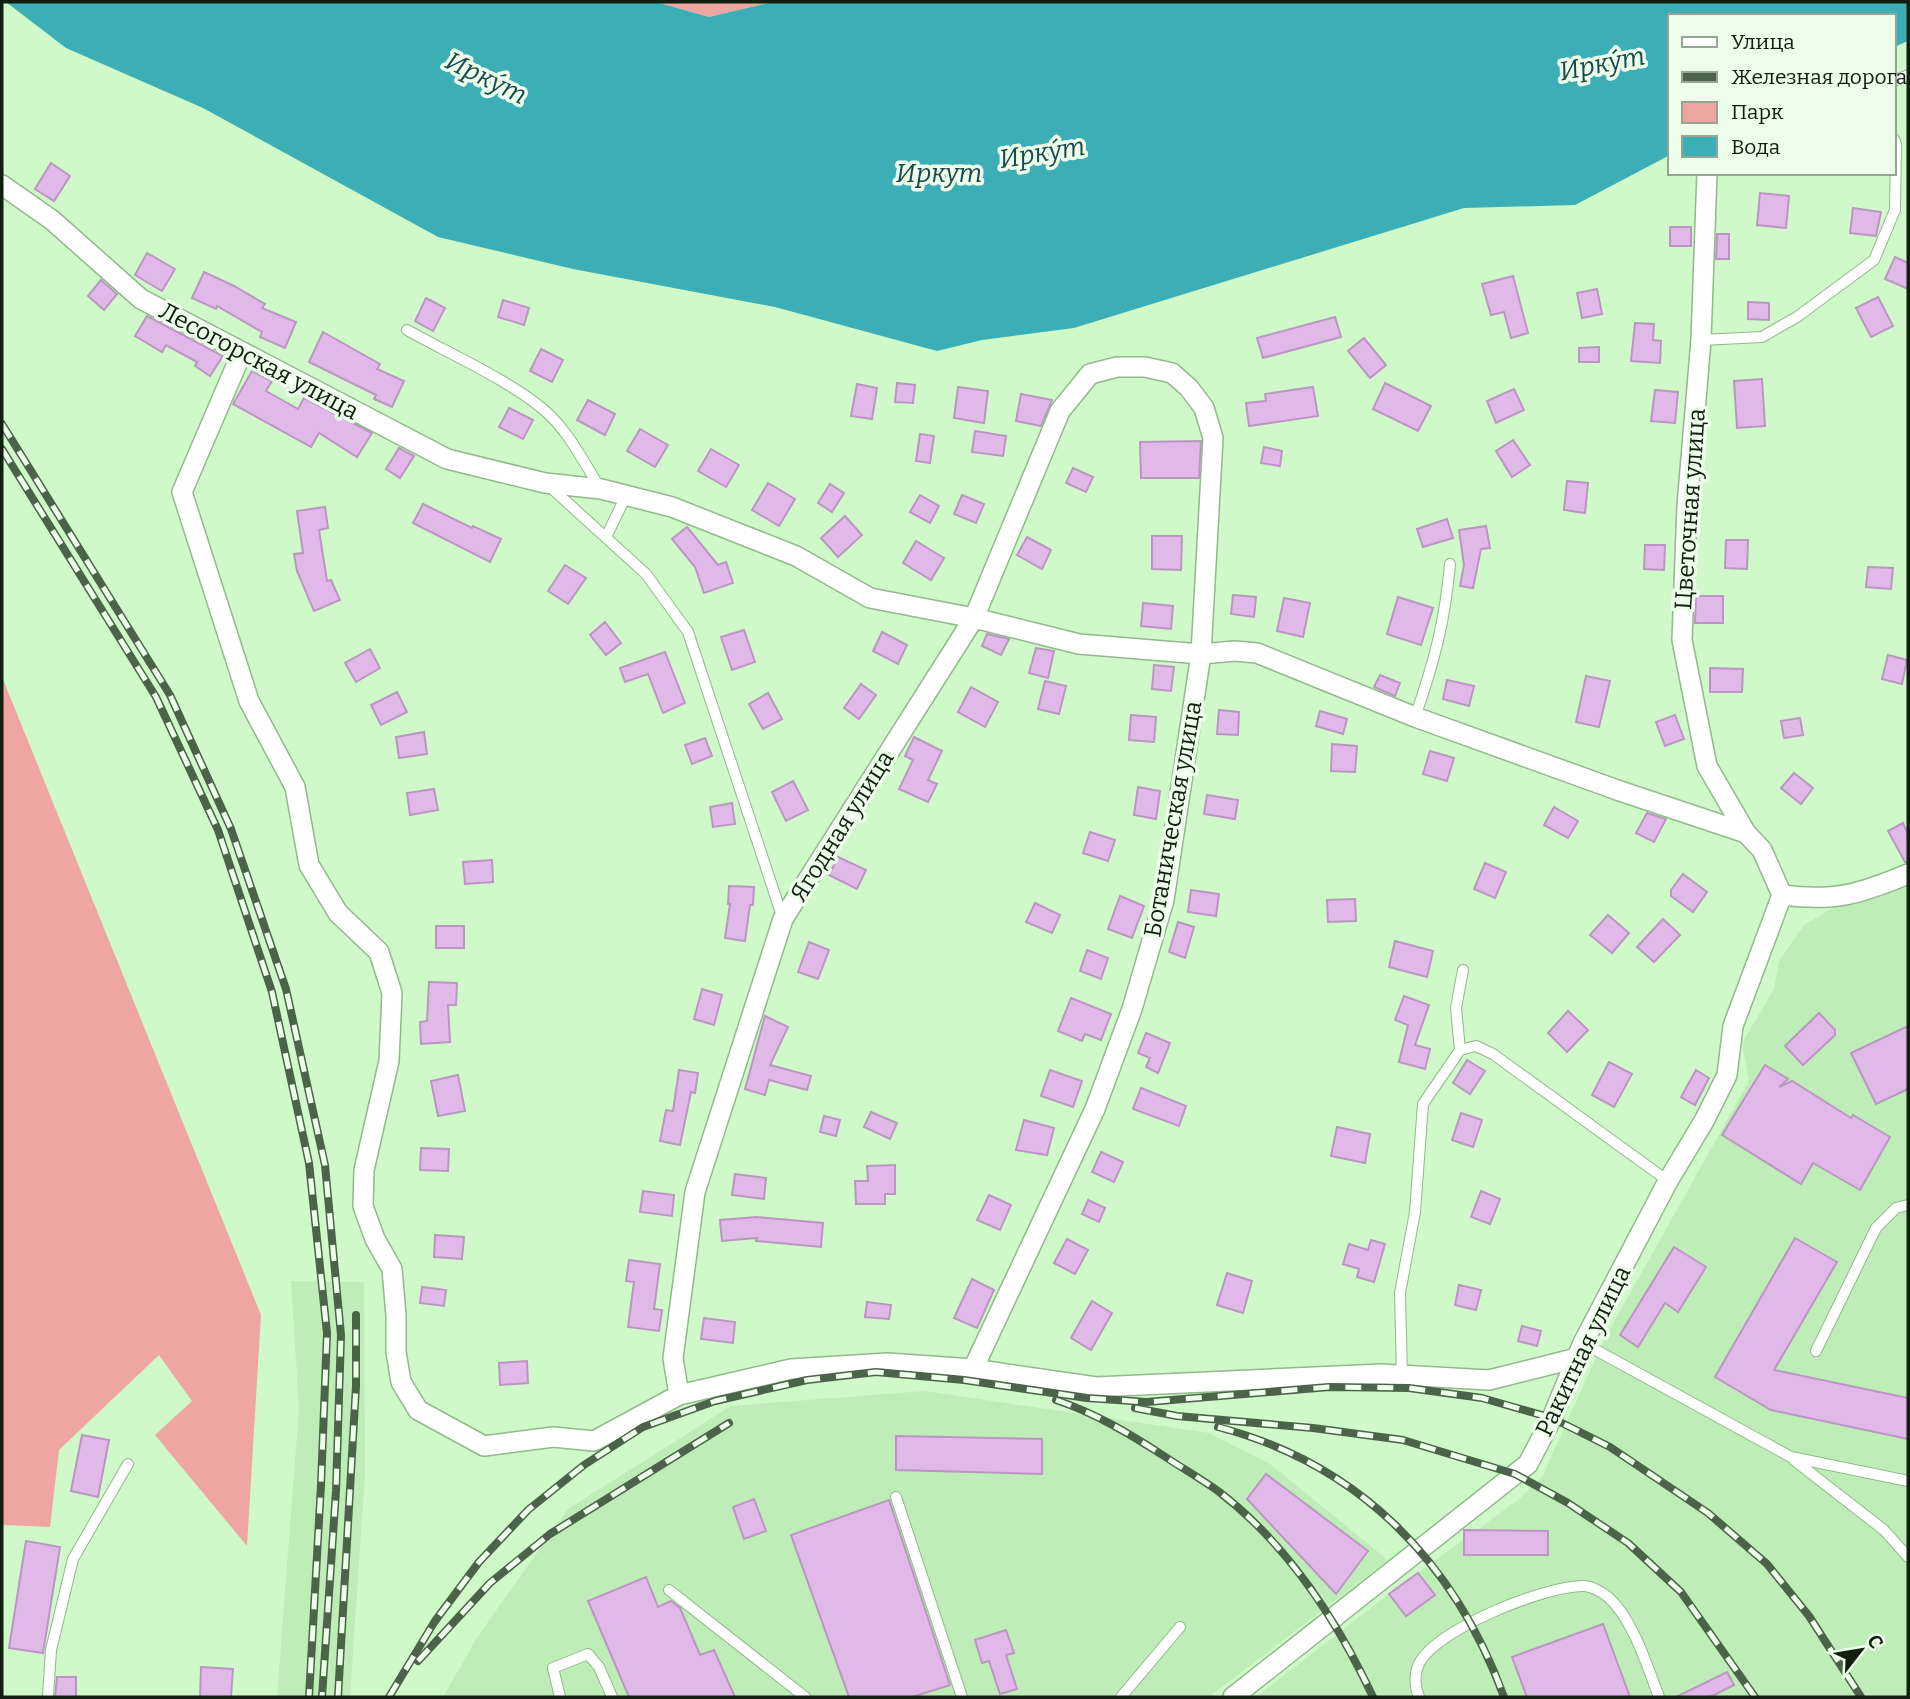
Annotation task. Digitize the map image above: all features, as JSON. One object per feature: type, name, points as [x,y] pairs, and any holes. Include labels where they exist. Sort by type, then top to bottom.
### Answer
[{"type":"street","name":"Цветочная улица","points":[[1707,175],[1701,340],[1687,506],[1682,640],[1707,766],[1746,833],[1762,850],[1782,895]]},
{"type":"street","name":"Лесогорская улица","points":[[2,185],[52,220],[141,299],[447,459],[545,483],[601,489],[672,507],[796,556],[870,598],[974,618],[1079,645],[1201,654],[1235,651],[1257,653],[1415,717],[1746,833]]},
{"type":"street","points":[[242,352],[182,492],[249,701],[295,787],[309,865],[338,914],[380,953],[392,993],[389,1061],[364,1170],[363,1206],[375,1239],[392,1269],[396,1352],[401,1382],[418,1410],[484,1446],[553,1437],[594,1441],[679,1395],[790,1369],[888,1363],[973,1369],[1096,1387],[1381,1374],[1489,1380],[1580,1351]]},
{"type":"street","name":"Ягодная улица","points":[[679,1395],[673,1358],[695,1192],[783,919],[974,618],[1060,411],[1071,395],[1090,374],[1117,367],[1145,367],[1172,373]]},
{"type":"street","name":"Ботаническая улица","points":[[973,1369],[1095,1109],[1132,1009],[1164,900],[1201,654],[1213,438],[1204,408],[1189,388],[1172,373]]},
{"type":"street","points":[[1782,895],[1814,899],[1863,892],[1908,874]]},
{"type":"street","name":"Ракитная улица","points":[[1233,1697],[1528,1464],[1552,1418],[1580,1351],[1668,1181],[1704,1121],[1727,1075],[1733,1026],[1782,895]]},
{"type":"lane","points":[[1701,340],[1762,337],[1797,317],[1874,260],[1895,210],[1896,175]]},
{"type":"lane","points":[[407,330],[492,377],[544,410],[564,432],[601,489]]},
{"type":"lane","points":[[545,483],[646,574],[688,632],[783,919]]},
{"type":"lane","points":[[606,537],[626,496]]},
{"type":"lane","points":[[1415,717],[1431,670],[1446,610],[1450,564]]},
{"type":"lane","points":[[1402,1376],[1400,1293],[1415,1212],[1423,1104],[1460,1050],[1456,1008],[1462,970]]},
{"type":"lane","points":[[1460,1050],[1476,1046],[1493,1054],[1668,1181]]},
{"type":"lane","points":[[1816,1351],[1876,1228],[1896,1208],[1908,1205]]},
{"type":"lane","points":[[1580,1351],[1791,1457],[1884,1530],[1908,1557]]},
{"type":"lane","points":[[1791,1457],[1908,1481]]},
{"type":"lane","points":[[48,1697],[51,1650],[73,1559],[128,1464]]},
{"type":"lane","points":[[896,1497],[962,1697]]},
{"type":"lane","points":[[1419,1697],[1415,1688],[1418,1665],[1440,1641],[1499,1609],[1562,1588],[1587,1586],[1607,1596],[1624,1616],[1659,1697]]},
{"type":"lane","points":[[669,1590],[804,1697]]},
{"type":"lane","points":[[1121,1697],[1180,1627]]},
{"type":"lane","points":[[560,1697],[553,1668],[588,1654],[599,1667],[612,1697]]},
{"type":"shaded area","points":[[1908,885],[1908,1697],[1256,1697],[1389,1594],[1518,1500],[1542,1477],[1604,1340],[1749,1081],[1742,1043],[1774,989],[1779,961],[1804,925],[1831,909]]},
{"type":"shaded area","points":[[291,1281],[364,1282],[365,1475],[350,1697],[277,1697],[299,1408]]},
{"type":"shaded area","points":[[925,1391],[1209,1433],[1270,1464],[1388,1560],[1209,1697],[443,1697],[478,1636],[568,1509],[731,1406]]},
{"type":"green space","points":[[656,2],[773,2],[709,17]]},
{"type":"green space","points":[[2,677],[261,1315],[247,1546],[155,1435],[192,1401],[159,1355],[59,1450],[50,1527],[2,1525]]},
{"type":"water","name":"Иркут","points":[[6,2],[656,2],[709,17],[773,2],[1908,2],[1908,41],[1896,46],[1896,14],[1668,14],[1668,156],[1575,205],[1464,208],[1074,328],[982,340],[937,351],[775,307],[573,269],[438,237],[203,108],[66,48]]},
{"type":"building","points":[[51,163],[70,176],[54,201],[35,189]]},
{"type":"building","points":[[1760,193],[1789,196],[1786,228],[1757,225]]},
{"type":"building","points":[[1853,208],[1881,212],[1876,236],[1850,233]]},
{"type":"building","points":[[1670,227],[1691,227],[1691,246],[1670,246]]},
{"type":"building","points":[[1717,234],[1729,234],[1729,259],[1716,259]]},
{"type":"building","points":[[147,253],[175,269],[162,291],[135,275]]},
{"type":"building","points":[[1895,257],[1908,263],[1908,289],[1885,279]]},
{"type":"building","points":[[204,272],[265,304],[262,308],[296,322],[285,348],[260,337],[262,332],[217,306],[216,309],[192,298]]},
{"type":"building","points":[[1513,276],[1528,333],[1511,338],[1504,312],[1491,315],[1482,284]]},
{"type":"building","points":[[101,280],[117,294],[104,310],[88,296]]},
{"type":"building","points":[[1597,289],[1602,314],[1582,318],[1577,293]]},
{"type":"building","points":[[1878,297],[1893,326],[1871,337],[1856,308]]},
{"type":"building","points":[[426,298],[445,308],[433,331],[415,321]]},
{"type":"building","points":[[503,300],[529,308],[524,325],[498,317]]},
{"type":"building","points":[[1748,302],[1769,303],[1769,320],[1748,319]]},
{"type":"building","points":[[147,316],[223,356],[210,376],[195,366],[197,362],[166,345],[162,352],[135,336]]},
{"type":"building","points":[[1335,317],[1341,337],[1263,358],[1257,338]]},
{"type":"building","points":[[1635,323],[1654,324],[1653,340],[1661,341],[1660,363],[1631,361]]},
{"type":"building","points":[[323,332],[380,364],[377,369],[404,381],[392,407],[374,399],[376,395],[309,362]]},
{"type":"building","points":[[1364,338],[1386,365],[1370,378],[1348,351]]},
{"type":"building","points":[[1599,347],[1599,362],[1579,362],[1579,348]]},
{"type":"building","points":[[541,349],[563,360],[552,382],[530,371]]},
{"type":"building","points":[[252,371],[272,381],[266,391],[298,409],[304,398],[372,433],[357,457],[319,433],[311,447],[233,404]]},
{"type":"building","points":[[1762,379],[1765,426],[1737,428],[1734,381]]},
{"type":"building","points":[[897,383],[915,385],[913,403],[895,402]]},
{"type":"building","points":[[1385,383],[1431,406],[1418,431],[1373,409]]},
{"type":"building","points":[[857,384],[877,388],[872,419],[851,416]]},
{"type":"building","points":[[958,387],[988,391],[984,423],[954,418]]},
{"type":"building","points":[[1313,387],[1318,416],[1249,426],[1246,403],[1266,401],[1265,394]]},
{"type":"building","points":[[1514,389],[1524,410],[1496,423],[1487,401]]},
{"type":"building","points":[[1655,390],[1678,392],[1675,423],[1651,421]]},
{"type":"building","points":[[1021,394],[1052,400],[1041,426],[1016,421]]},
{"type":"building","points":[[588,400],[615,414],[605,435],[577,420]]},
{"type":"building","points":[[509,408],[533,420],[523,439],[499,427]]},
{"type":"building","points":[[640,429],[668,445],[655,467],[627,451]]},
{"type":"building","points":[[975,431],[1006,436],[1003,456],[972,452]]},
{"type":"building","points":[[920,434],[934,436],[930,463],[916,461]]},
{"type":"building","points":[[1513,440],[1530,465],[1512,477],[1496,451]]},
{"type":"building","points":[[1201,441],[1199,478],[1141,478],[1140,442]]},
{"type":"building","points":[[1264,447],[1282,451],[1280,466],[1261,463]]},
{"type":"building","points":[[399,448],[414,456],[400,478],[386,469]]},
{"type":"building","points":[[711,449],[739,465],[726,487],[698,471]]},
{"type":"building","points":[[1073,468],[1093,477],[1086,492],[1066,483]]},
{"type":"building","points":[[1567,481],[1588,483],[1585,513],[1564,510]]},
{"type":"building","points":[[768,483],[795,499],[779,526],[752,510]]},
{"type":"building","points":[[830,484],[844,493],[832,512],[818,503]]},
{"type":"building","points":[[920,495],[939,506],[930,523],[910,512]]},
{"type":"building","points":[[962,495],[984,504],[976,523],[954,514]]},
{"type":"building","points":[[423,504],[501,539],[490,562],[413,523]]},
{"type":"building","points":[[325,507],[328,528],[319,530],[327,581],[331,580],[340,600],[314,611],[297,571],[294,554],[303,553],[297,511]]},
{"type":"building","points":[[845,516],[862,535],[838,557],[821,538]]},
{"type":"building","points":[[1447,519],[1453,538],[1423,547],[1417,529]]},
{"type":"building","points":[[1486,526],[1490,548],[1481,549],[1473,588],[1460,586],[1464,565],[1459,530]]},
{"type":"building","points":[[687,527],[718,565],[726,562],[733,583],[704,593],[695,567],[672,539]]},
{"type":"building","points":[[1152,536],[1182,536],[1181,570],[1152,569]]},
{"type":"building","points":[[1027,537],[1051,550],[1042,569],[1017,555]]},
{"type":"building","points":[[1726,540],[1748,540],[1747,569],[1725,568]]},
{"type":"building","points":[[916,541],[944,558],[931,580],[903,563]]},
{"type":"building","points":[[1645,545],[1665,545],[1664,570],[1644,569]]},
{"type":"building","points":[[565,565],[586,578],[568,604],[548,591]]},
{"type":"building","points":[[1868,567],[1893,568],[1891,589],[1866,587]]},
{"type":"building","points":[[1233,595],[1256,597],[1254,617],[1231,614]]},
{"type":"building","points":[[1696,596],[1723,596],[1723,623],[1695,623]]},
{"type":"building","points":[[1398,597],[1433,608],[1421,645],[1387,634]]},
{"type":"building","points":[[1284,598],[1310,603],[1303,637],[1277,631]]},
{"type":"building","points":[[1143,603],[1173,606],[1171,629],[1141,626]]},
{"type":"building","points":[[605,622],[621,643],[606,655],[590,635]]},
{"type":"building","points":[[744,630],[755,662],[732,670],[721,637]]},
{"type":"building","points":[[882,632],[907,645],[898,664],[873,651]]},
{"type":"building","points":[[987,634],[1009,639],[1001,655],[982,646]]},
{"type":"building","points":[[1036,648],[1054,651],[1048,678],[1029,673]]},
{"type":"building","points":[[370,649],[380,668],[356,682],[345,663]]},
{"type":"building","points":[[665,652],[685,703],[663,713],[648,674],[625,682],[620,668]]},
{"type":"building","points":[[1888,655],[1907,660],[1902,684],[1882,679]]},
{"type":"building","points":[[1154,665],[1174,667],[1171,691],[1152,689]]},
{"type":"building","points":[[1710,668],[1743,669],[1742,692],[1710,692]]},
{"type":"building","points":[[1380,675],[1400,683],[1395,696],[1374,687]]},
{"type":"building","points":[[1586,676],[1610,681],[1599,727],[1576,722]]},
{"type":"building","points":[[1447,680],[1474,686],[1469,706],[1443,699]]},
{"type":"building","points":[[1045,681],[1066,686],[1059,714],[1038,709]]},
{"type":"building","points":[[861,684],[876,695],[859,719],[844,708]]},
{"type":"building","points":[[971,687],[998,702],[985,727],[958,712]]},
{"type":"building","points":[[397,692],[407,712],[381,725],[371,705]]},
{"type":"building","points":[[768,693],[782,719],[763,729],[749,704]]},
{"type":"building","points":[[1219,710],[1239,712],[1238,735],[1217,734]]},
{"type":"building","points":[[1320,711],[1347,719],[1343,734],[1316,726]]},
{"type":"building","points":[[1131,715],[1156,717],[1154,742],[1129,740]]},
{"type":"building","points":[[1675,715],[1684,739],[1665,746],[1656,722]]},
{"type":"building","points":[[1800,718],[1803,735],[1784,738],[1781,721]]},
{"type":"building","points":[[424,732],[427,754],[399,758],[396,737]]},
{"type":"building","points":[[914,737],[942,751],[928,780],[937,784],[928,802],[899,789],[913,760],[905,756]]},
{"type":"building","points":[[705,738],[712,756],[692,764],[685,745]]},
{"type":"building","points":[[1332,744],[1357,746],[1355,772],[1331,771]]},
{"type":"building","points":[[1430,751],[1454,758],[1447,781],[1423,774]]},
{"type":"building","points":[[1794,773],[1813,788],[1801,804],[1781,788]]},
{"type":"building","points":[[793,781],[808,810],[786,821],[772,792]]},
{"type":"building","points":[[1138,787],[1160,791],[1156,819],[1134,815]]},
{"type":"building","points":[[434,789],[438,810],[410,815],[407,793]]},
{"type":"building","points":[[1207,795],[1238,800],[1235,819],[1204,814]]},
{"type":"building","points":[[732,803],[735,824],[713,827],[710,807]]},
{"type":"building","points":[[1554,807],[1578,821],[1568,838],[1544,825]]},
{"type":"building","points":[[1647,813],[1666,819],[1654,842],[1636,833]]},
{"type":"building","points":[[1903,823],[1908,834],[1908,862],[1905,862],[1888,831]]},
{"type":"building","points":[[1090,832],[1115,840],[1108,861],[1083,853]]},
{"type":"building","points":[[838,857],[866,870],[857,889],[829,875]]},
{"type":"building","points":[[492,860],[493,882],[465,884],[463,862]]},
{"type":"building","points":[[1485,863],[1506,872],[1495,898],[1474,889]]},
{"type":"building","points":[[1683,874],[1707,892],[1693,912],[1671,896],[1671,890]]},
{"type":"building","points":[[729,886],[754,887],[745,941],[725,938],[730,904]]},
{"type":"building","points":[[1191,890],[1219,894],[1216,916],[1188,912]]},
{"type":"building","points":[[1120,896],[1144,906],[1132,938],[1108,929]]},
{"type":"building","points":[[1355,899],[1356,921],[1328,922],[1327,900]]},
{"type":"building","points":[[1035,903],[1060,915],[1052,933],[1026,922]]},
{"type":"building","points":[[1608,915],[1629,933],[1612,953],[1590,935]]},
{"type":"building","points":[[1663,919],[1680,935],[1654,962],[1637,947]]},
{"type":"building","points":[[1178,922],[1194,927],[1185,958],[1169,952]]},
{"type":"building","points":[[436,926],[464,926],[464,948],[436,948]]},
{"type":"building","points":[[1395,941],[1433,951],[1427,977],[1389,967]]},
{"type":"building","points":[[809,942],[829,950],[818,979],[798,972]]},
{"type":"building","points":[[1087,950],[1108,958],[1101,979],[1080,971]]},
{"type":"building","points":[[429,982],[457,983],[456,1005],[448,1005],[450,1042],[421,1044],[420,1022],[427,1021]]},
{"type":"building","points":[[702,989],[722,995],[714,1025],[694,1019]]},
{"type":"building","points":[[1404,996],[1429,1005],[1415,1045],[1430,1049],[1425,1069],[1399,1062],[1408,1025],[1395,1020]]},
{"type":"building","points":[[1071,998],[1111,1014],[1101,1040],[1085,1034],[1082,1041],[1058,1031]]},
{"type":"building","points":[[1568,1011],[1588,1030],[1567,1052],[1548,1033]]},
{"type":"building","points":[[1819,1013],[1835,1030],[1835,1035],[1803,1065],[1785,1046]]},
{"type":"building","points":[[765,1016],[788,1027],[770,1065],[811,1076],[807,1090],[769,1080],[765,1095],[745,1089]]},
{"type":"building","points":[[1908,1026],[1908,1089],[1876,1104],[1851,1053]]},
{"type":"building","points":[[1146,1033],[1170,1043],[1158,1073],[1146,1067],[1150,1058],[1138,1053]]},
{"type":"building","points":[[1467,1060],[1485,1071],[1470,1094],[1453,1083]]},
{"type":"building","points":[[1609,1062],[1632,1074],[1614,1107],[1592,1095]]},
{"type":"building","points":[[1765,1065],[1788,1079],[1779,1087],[1792,1081],[1851,1118],[1853,1115],[1890,1137],[1860,1190],[1813,1163],[1801,1184],[1722,1135]]},
{"type":"building","points":[[679,1070],[698,1073],[695,1093],[691,1092],[680,1145],[660,1141],[666,1110],[673,1111]]},
{"type":"building","points":[[1050,1070],[1082,1081],[1073,1107],[1041,1096]]},
{"type":"building","points":[[1696,1070],[1709,1078],[1695,1105],[1681,1097]]},
{"type":"building","points":[[458,1075],[465,1111],[438,1116],[431,1081]]},
{"type":"building","points":[[1141,1088],[1186,1106],[1179,1126],[1133,1109]]},
{"type":"building","points":[[871,1112],[897,1123],[890,1139],[864,1127]]},
{"type":"building","points":[[1461,1113],[1482,1120],[1473,1147],[1452,1140]]},
{"type":"building","points":[[824,1116],[840,1120],[836,1136],[820,1132]]},
{"type":"building","points":[[1024,1120],[1054,1128],[1047,1155],[1016,1150]]},
{"type":"building","points":[[1337,1127],[1370,1134],[1365,1163],[1331,1156]]},
{"type":"building","points":[[421,1148],[449,1149],[448,1171],[420,1170]]},
{"type":"building","points":[[1101,1152],[1123,1162],[1114,1182],[1092,1172]]},
{"type":"building","points":[[895,1165],[895,1194],[885,1194],[885,1204],[856,1204],[855,1181],[868,1181],[867,1166]]},
{"type":"building","points":[[735,1174],[766,1178],[764,1199],[732,1195]]},
{"type":"building","points":[[643,1191],[674,1195],[672,1216],[640,1212]]},
{"type":"building","points":[[1481,1191],[1500,1199],[1490,1224],[1471,1217]]},
{"type":"building","points":[[989,1195],[1011,1205],[1000,1230],[977,1220]]},
{"type":"building","points":[[1088,1200],[1105,1208],[1099,1222],[1082,1214]]},
{"type":"building","points":[[757,1217],[823,1223],[821,1247],[756,1241],[757,1238],[722,1241],[720,1220]]},
{"type":"building","points":[[435,1235],[464,1237],[462,1259],[434,1257]]},
{"type":"building","points":[[1795,1238],[1837,1262],[1774,1370],[1908,1398],[1908,1439],[1771,1410],[1715,1377]]},
{"type":"building","points":[[1067,1239],[1088,1250],[1075,1274],[1054,1263]]},
{"type":"building","points":[[1371,1240],[1385,1244],[1374,1282],[1357,1277],[1359,1269],[1343,1264],[1349,1244],[1368,1250]]},
{"type":"building","points":[[1674,1247],[1706,1267],[1678,1312],[1665,1303],[1638,1347],[1620,1335]]},
{"type":"building","points":[[629,1260],[660,1264],[654,1309],[662,1310],[659,1331],[628,1327],[634,1282],[626,1281]]},
{"type":"building","points":[[1227,1273],[1252,1281],[1243,1313],[1217,1305]]},
{"type":"building","points":[[972,1279],[994,1290],[977,1328],[954,1318]]},
{"type":"building","points":[[1459,1285],[1481,1290],[1476,1310],[1455,1305]]},
{"type":"building","points":[[422,1287],[446,1290],[444,1306],[420,1303]]},
{"type":"building","points":[[1092,1301],[1112,1313],[1091,1350],[1071,1338]]},
{"type":"building","points":[[867,1302],[891,1305],[889,1319],[865,1317]]},
{"type":"building","points":[[704,1318],[735,1322],[733,1343],[701,1339]]},
{"type":"building","points":[[1522,1326],[1541,1331],[1537,1346],[1518,1341]]},
{"type":"building","points":[[527,1361],[528,1383],[500,1385],[499,1363]]},
{"type":"building","points":[[82,1435],[109,1440],[98,1497],[71,1491]]},
{"type":"building","points":[[896,1436],[1042,1439],[1042,1474],[896,1470]]},
{"type":"building","points":[[1266,1474],[1368,1551],[1336,1594],[1247,1499]]},
{"type":"building","points":[[754,1499],[766,1531],[744,1539],[733,1507]]},
{"type":"building","points":[[889,1500],[950,1685],[912,1697],[849,1697],[791,1535]]},
{"type":"building","points":[[1464,1530],[1548,1531],[1548,1555],[1464,1555]]},
{"type":"building","points":[[26,1541],[60,1547],[43,1653],[9,1648]]},
{"type":"building","points":[[1418,1573],[1435,1595],[1406,1616],[1389,1594]]},
{"type":"building","points":[[646,1577],[658,1607],[671,1601],[680,1608],[700,1655],[714,1650],[735,1697],[629,1697],[588,1601]]},
{"type":"building","points":[[1603,1624],[1630,1697],[1527,1697],[1512,1657]]},
{"type":"building","points":[[1006,1630],[1014,1653],[1006,1655],[1017,1689],[1000,1694],[989,1661],[982,1663],[975,1640]]},
{"type":"building","points":[[201,1667],[233,1669],[231,1697],[200,1697]]},
{"type":"building","points":[[1727,1672],[1734,1685],[1710,1697],[1676,1697]]},
{"type":"building","points":[[57,1677],[76,1677],[76,1697],[55,1697]]},
{"type":"railway","points":[[2,424],[170,695],[231,829],[286,989],[325,1165],[341,1335],[336,1491],[322,1697]]},
{"type":"railway","points":[[2,449],[156,697],[218,830],[272,992],[309,1163],[327,1333],[309,1697]]},
{"type":"railway","points":[[338,1697],[356,1386],[356,1315]]},
{"type":"railway","points":[[389,1697],[435,1621],[479,1562],[528,1510],[584,1465],[643,1427],[715,1401],[807,1380],[876,1372],[964,1380],[1087,1398],[1147,1402],[1329,1387],[1409,1388],[1482,1398],[1552,1418],[1610,1447],[1708,1513],[1767,1564],[1809,1616],[1861,1697]]},
{"type":"railway","points":[[1056,1400],[1098,1418],[1138,1440],[1218,1491],[1243,1512],[1266,1534],[1308,1585],[1343,1640],[1373,1697]]},
{"type":"railway","points":[[1135,1408],[1177,1416],[1313,1428],[1403,1440],[1515,1474],[1568,1503],[1628,1543],[1681,1592],[1755,1697]]},
{"type":"railway","points":[[418,1661],[490,1583],[550,1534],[729,1423]]},
{"type":"railway","points":[[1218,1427],[1269,1444],[1315,1466],[1358,1493],[1396,1525],[1429,1562],[1458,1603],[1483,1648],[1504,1697]]},
{"type":"water label","name":"Ирку́т","points":[[1602,64]]},
{"type":"water label","name":"Ирку́т","points":[[486,78]]},
{"type":"water label","name":"Ирку́т","points":[[1042,153]]}]
